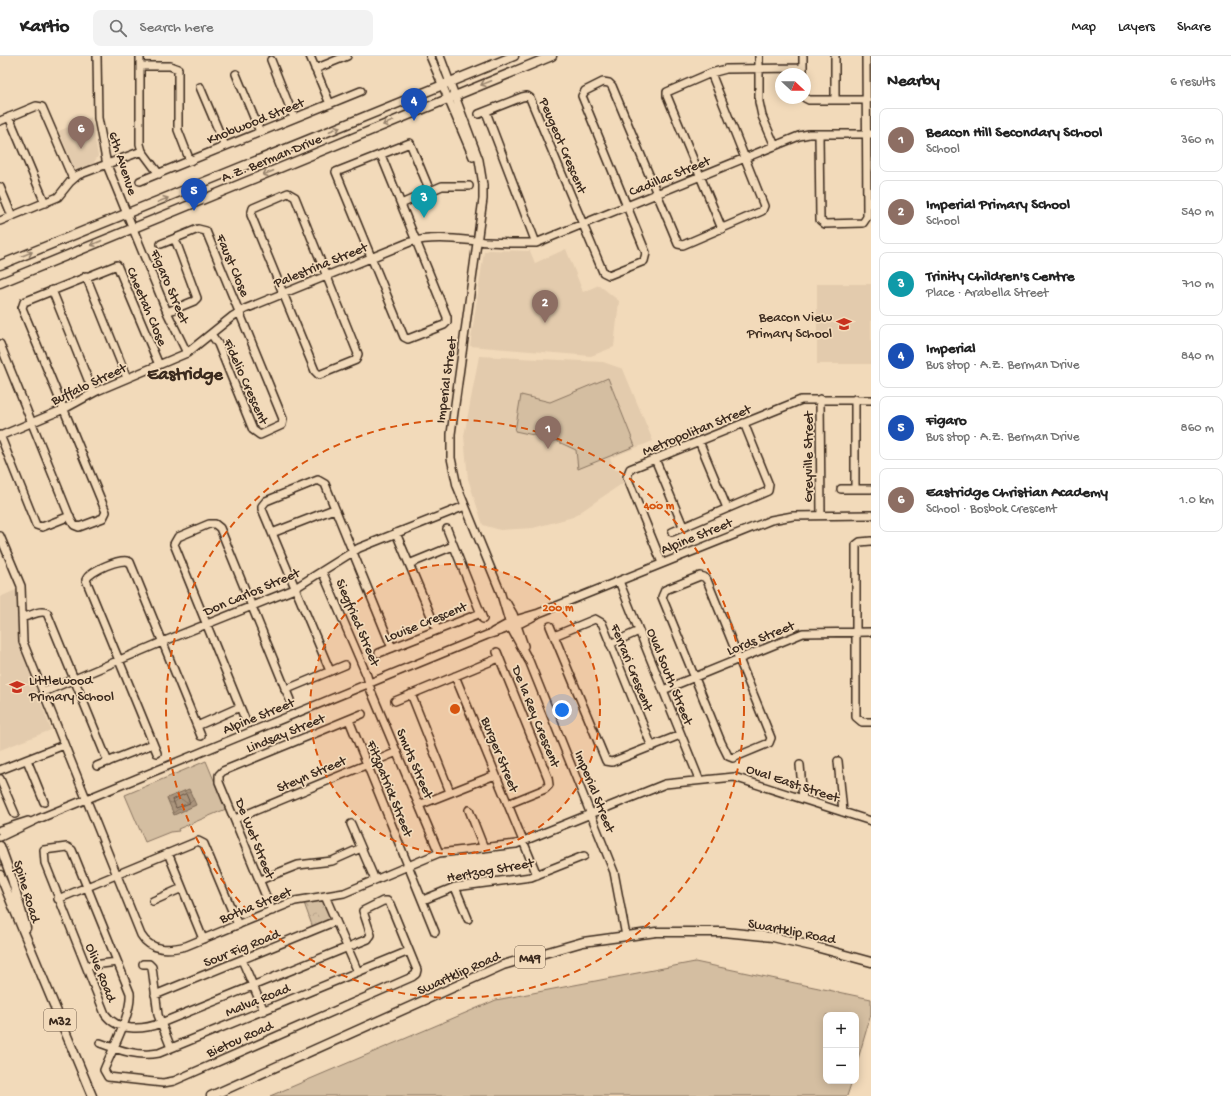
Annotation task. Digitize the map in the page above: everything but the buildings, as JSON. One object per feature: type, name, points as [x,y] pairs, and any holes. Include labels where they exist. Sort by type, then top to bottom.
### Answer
[{"type":"main road","name":"A.Z. Berman Drive","points":[[0,265],[514,56]]},
{"type":"main road","name":"A.Z. Berman Drive","points":[[0,283],[552,56]]},
{"type":"main road","name":"Spine Road","points":[[0,846],[12,878],[29,944],[92,1096]]},
{"type":"main road","name":"Spine Road","points":[[0,875],[24,936],[29,944]]},
{"type":"main road","name":"Swartklip Road","points":[[211,1096],[503,965],[556,949],[626,936],[677,931],[749,934],[816,946],[871,962]]},
{"type":"street","name":"6th Avenue","points":[[97,56],[98,118],[108,165],[132,228]]},
{"type":"street","points":[[140,56],[140,144],[142,151],[159,174]]},
{"type":"street","points":[[310,56],[330,104]]},
{"type":"street","points":[[315,69],[347,56]]},
{"type":"street","points":[[430,56],[446,83]]},
{"type":"street","points":[[440,56],[446,83]]},
{"type":"street","points":[[759,56],[760,109],[775,146]]},
{"type":"street","points":[[803,56],[803,68]]},
{"type":"street","points":[[835,56],[835,100]]},
{"type":"street","points":[[819,134],[820,220],[825,224],[860,224],[865,221],[867,217],[869,134],[866,100],[866,56]]},
{"type":"street","points":[[270,60],[294,118]]},
{"type":"street","points":[[140,66],[170,66],[178,69],[178,130],[190,161]]},
{"type":"street","points":[[722,229],[667,94],[669,91],[730,68],[775,69]]},
{"type":"street","points":[[236,74],[260,132]]},
{"type":"street","points":[[583,225],[604,274],[609,275],[641,262],[645,258],[646,253],[582,96],[584,91],[603,82],[609,83],[612,86],[656,195],[678,244],[684,245],[761,213],[764,209],[711,74]]},
{"type":"street","name":"Imperial Street","points":[[446,83],[479,160],[483,190],[478,241],[450,443],[454,478],[591,813],[616,879],[626,936]]},
{"type":"street","points":[[200,87],[225,146]]},
{"type":"street","name":"Knobwood Street","points":[[140,181],[361,91]]},
{"type":"street","name":"Peugeot Crescent","points":[[536,243],[482,113],[522,97],[527,96],[530,98],[583,225]]},
{"type":"street","points":[[811,100],[866,100]]},
{"type":"street","points":[[0,121],[36,106],[42,107],[73,180]]},
{"type":"street","points":[[9,117],[44,203]]},
{"type":"street","name":"Cadillac Street","points":[[478,241],[510,244],[536,243],[804,134],[869,134]]},
{"type":"street","points":[[381,155],[447,317],[447,322],[412,338],[404,337],[336,172],[410,143],[430,191]]},
{"type":"street","points":[[0,221],[58,197],[78,175],[142,151]]},
{"type":"street","points":[[401,204],[446,185],[469,186]]},
{"type":"street","points":[[0,188],[12,216]]},
{"type":"street","points":[[291,193],[295,197],[327,276],[358,354],[356,360],[319,375],[315,371],[250,212],[253,208],[291,193]]},
{"type":"street","name":"Figaro Street","points":[[132,228],[167,312],[187,353]]},
{"type":"street","name":"Faust Close","points":[[175,239],[202,229],[206,231],[239,312]]},
{"type":"street","points":[[161,244],[175,239],[197,294],[197,298],[194,301],[167,312]]},
{"type":"street","name":"Palestrina Street","points":[[187,353],[239,312],[416,240],[470,239],[478,241]]},
{"type":"street","name":"Cheetah Close","points":[[64,408],[22,308],[26,301],[114,265],[118,267],[159,365]]},
{"type":"street","points":[[86,276],[127,378]]},
{"type":"street","points":[[52,290],[93,392]]},
{"type":"street","name":"Fidelio Crescent","points":[[211,334],[218,344],[256,434],[260,435],[282,425],[283,419],[239,312]]},
{"type":"street","points":[[0,344],[70,516],[74,525],[79,527],[103,518],[106,512],[64,408]]},
{"type":"street","name":"Buffalo Street","points":[[0,436],[64,408],[93,392],[187,353]]},
{"type":"street","name":"Greyville Street","points":[[820,399],[820,515]]},
{"type":"street","name":"Metropolitan Street","points":[[662,563],[627,475],[630,469],[801,400],[871,400]]},
{"type":"street","points":[[854,400],[855,489]]},
{"type":"street","points":[[672,532],[683,526],[766,493],[769,488],[744,423]]},
{"type":"street","points":[[0,436],[36,524],[42,527],[70,516]]},
{"type":"street","points":[[699,441],[727,508]]},
{"type":"street","points":[[655,459],[683,526]]},
{"type":"street","points":[[330,671],[262,509],[264,503],[318,480],[322,481],[392,648]]},
{"type":"street","points":[[841,489],[871,489]]},
{"type":"street","name":"Don Carlos Street","points":[[44,692],[74,678],[296,588],[352,552],[465,506]]},
{"type":"street","points":[[272,533],[334,509]]},
{"type":"street","name":"Alpine Street","points":[[0,838],[38,819],[86,799],[539,613],[771,520],[793,516],[871,515]]},
{"type":"street","points":[[245,719],[174,544],[178,537],[209,524],[215,524],[220,528],[290,700]]},
{"type":"street","name":"Louise Crescent","points":[[380,653],[437,630],[482,616],[447,529]]},
{"type":"street","points":[[396,533],[437,630]]},
{"type":"street","name":"Botha Street","points":[[0,536],[21,586],[22,642],[44,692],[141,935],[149,944],[156,948],[170,949],[186,946],[297,900],[344,893],[439,853],[484,848],[523,841],[591,813]]},
{"type":"street","points":[[871,541],[860,542],[856,545],[856,717],[862,722],[871,722]]},
{"type":"street","points":[[409,564],[453,546]]},
{"type":"street","points":[[157,753],[86,580],[90,573],[123,560],[130,562],[201,736]]},
{"type":"street","name":"Siegfried Street","points":[[322,571],[369,683]]},
{"type":"street","points":[[700,576],[704,577],[707,580],[740,660],[771,738],[769,743],[732,758],[727,755],[662,597],[662,593],[665,590],[700,576]]},
{"type":"street","name":"Oval South Street","points":[[619,581],[699,779]]},
{"type":"street","points":[[22,617],[27,617],[42,611],[47,613],[108,762]]},
{"type":"street","name":"Ferrari Crescent","points":[[554,636],[595,619],[602,623],[652,747]]},
{"type":"street","points":[[550,626],[607,762],[612,762],[680,735]]},
{"type":"street","points":[[610,644],[639,631]]},
{"type":"street","name":"Lords Street","points":[[664,690],[803,633],[871,632]]},
{"type":"street","name":"De la Rey Crescent","points":[[395,701],[455,676],[498,655],[548,778],[549,785],[546,789],[508,804]]},
{"type":"street","points":[[285,690],[345,665]]},
{"type":"street","name":"Burger Street","points":[[455,676],[537,875]]},
{"type":"street","name":"Smuts Street","points":[[369,683],[439,853]]},
{"type":"street","points":[[411,694],[450,792]]},
{"type":"street","points":[[197,726],[240,707]]},
{"type":"street","name":"Lindsay Street","points":[[219,775],[223,771],[362,714]]},
{"type":"street","name":"Fitzpatrick Street","points":[[349,720],[435,932]]},
{"type":"street","points":[[97,766],[153,744]]},
{"type":"street","points":[[0,770],[64,745]]},
{"type":"street","name":"Steyn Street","points":[[235,819],[397,752]]},
{"type":"street","points":[[27,760],[44,802]]},
{"type":"street","points":[[838,761],[843,812]]},
{"type":"street","points":[[800,765],[803,799]]},
{"type":"street","name":"De Wet Street","points":[[219,775],[219,782],[272,911]]},
{"type":"street","points":[[419,805],[495,775]]},
{"type":"street","name":"Oval East Street","points":[[591,813],[661,785],[699,779],[734,777],[871,821]]},
{"type":"street","points":[[0,779],[14,814]]},
{"type":"street","points":[[469,810],[484,848]]},
{"type":"street","name":"Alpine Street","points":[[0,830],[38,819]]},
{"type":"street","points":[[351,824],[374,880]]},
{"type":"street","points":[[58,898],[198,841],[202,842],[238,924]]},
{"type":"street","name":"Olive Road","points":[[87,887],[70,848],[46,849],[44,854],[45,864],[105,1014],[112,1021],[122,1025],[141,1029],[161,1023],[346,948]]},
{"type":"street","points":[[260,880],[298,865],[332,861],[361,848]]},
{"type":"street","points":[[168,853],[203,939]]},
{"type":"street","name":"Hertzog Street","points":[[423,900],[455,887],[528,878],[584,856]]},
{"type":"street","name":"Bietou Road","points":[[87,887],[128,987],[130,999],[122,1025],[104,1070],[108,1077],[163,1083],[174,1081],[416,974],[417,970],[390,904],[387,901],[366,908],[363,911],[371,935],[368,939],[346,948]]},
{"type":"street","points":[[455,887],[468,919]]},
{"type":"street","points":[[153,901],[182,888]]},
{"type":"street","points":[[325,896],[346,948],[358,972]]},
{"type":"street","name":"Sour Fig Road","points":[[155,996],[336,921]]},
{"type":"street","name":"Malva Road","points":[[100,1043],[125,1052],[150,1055],[264,1011],[409,951]]},
{"type":"street","points":[[242,960],[264,1011]]},
{"type":"street","points":[[86,966],[117,962]]},
{"type":"street","points":[[143,964],[149,964],[152,967],[156,1008],[171,1048]]},
{"type":"shaded area","points":[[91,117],[98,156],[93,164],[78,170],[74,168],[59,131]]},
{"type":"shaded area","points":[[566,249],[583,292],[599,285],[619,301],[614,347],[591,356],[470,346],[484,252],[489,250],[530,251],[535,263]]},
{"type":"shaded area","name":"Beacon View Primary School","points":[[817,284],[871,284],[871,364],[817,364]]},
{"type":"shaded area","points":[[479,356],[603,362],[623,369],[653,441],[610,458],[615,470],[619,469],[623,483],[573,517],[533,528],[500,530],[483,525],[468,479],[464,436]]},
{"type":"shaded area","name":"Littlewood Primary School","points":[[18,589],[19,644],[51,730],[0,750],[0,597]]},
{"type":"green space","points":[[608,378],[635,446],[578,469],[576,450],[552,439],[515,431],[521,395],[550,402]]},
{"type":"green space","points":[[206,761],[226,809],[178,829],[179,831],[170,832],[145,842],[125,795]]},
{"type":"green space","points":[[323,901],[326,904],[331,920],[313,928],[304,903]]},
{"type":"green space","points":[[695,962],[871,999],[871,1014],[859,1056],[859,1012],[823,1012],[823,1084],[851,1084],[847,1096],[270,1096],[496,1000]]},
{"type":"water","points":[[189,789],[196,805],[174,815],[167,798]]},
{"type":"place","name":"Imperial","points":[[414,121]]},
{"type":"place","name":"Eastridge Christian Academy","points":[[81,149]]},
{"type":"place","name":"Figaro","points":[[194,211]]},
{"type":"place","name":"Trinity Children's Centre","points":[[424,218]]},
{"type":"place","name":"Imperial Primary School","points":[[545,323]]},
{"type":"place","name":"Beacon View Primary School","points":[[844,324]]},
{"type":"place","name":"Beacon Hill Secondary School","points":[[548,449]]},
{"type":"place","name":"Littlewood Primary School","points":[[17,687]]},
{"type":"district","name":"Eastridge","points":[[185,373]]}]
